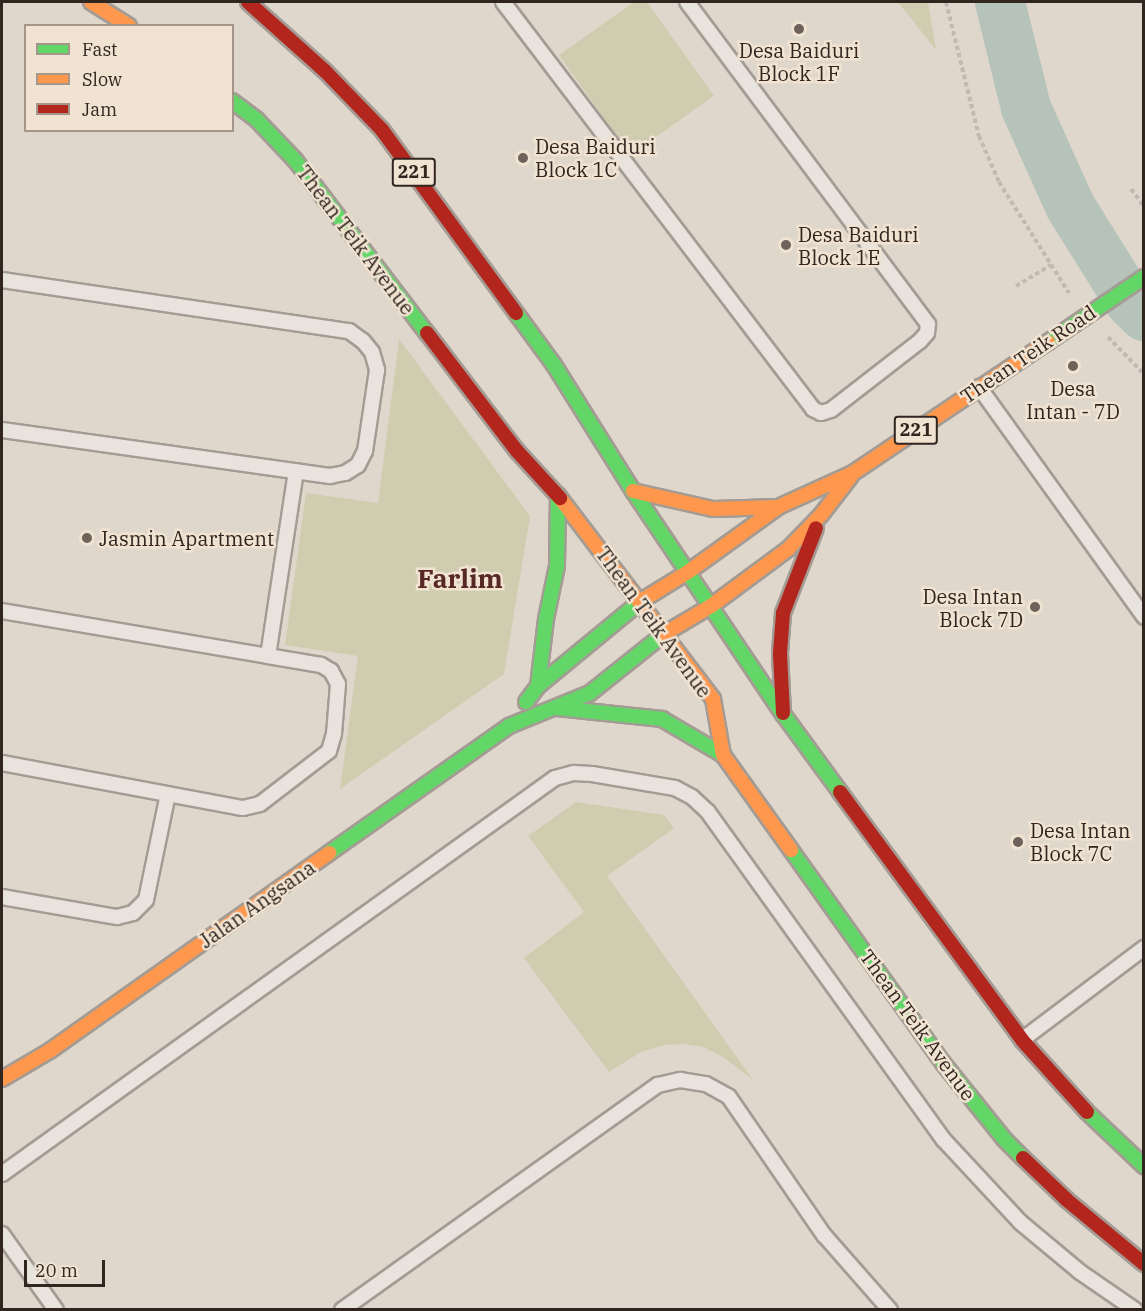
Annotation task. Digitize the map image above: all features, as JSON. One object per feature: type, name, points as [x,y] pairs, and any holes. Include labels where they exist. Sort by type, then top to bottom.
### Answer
[{"type":"main road","points":[[91,2],[126,24]]},
{"type":"main road","name":"221","points":[[248,2],[325,71],[382,130],[554,365],[633,491],[711,606]]},
{"type":"main road","name":"Thean Teik Avenue","points":[[234,103],[257,120],[295,160],[517,451],[558,495],[641,601],[713,699],[723,755],[943,1063],[1005,1140],[1067,1200],[1143,1264]]},
{"type":"main road","name":"Thean Teik Road","points":[[641,601],[688,572],[778,507],[853,473],[1143,277]]},
{"type":"main road","name":"Thean Teik Road","points":[[664,634],[711,606],[788,549],[821,515],[853,473]]},
{"type":"main road","points":[[633,491],[713,509],[778,507]]},
{"type":"main road","points":[[538,686],[546,620],[557,567],[558,495]]},
{"type":"main road","points":[[783,714],[780,653],[783,613],[821,515]]},
{"type":"main road","name":"Jalan Angsana","points":[[509,726],[538,686],[641,601]]},
{"type":"main road","points":[[711,606],[783,714],[1022,1040],[1088,1113],[1143,1166]]},
{"type":"main road","name":"Jalan Angsana","points":[[2,1079],[51,1050],[509,726],[590,693],[664,634]]},
{"type":"main road","points":[[557,708],[662,719],[723,755]]},
{"type":"lane","points":[[503,2],[813,409],[821,413],[831,410],[920,340],[927,333],[928,324],[687,2]]},
{"type":"lane","points":[[2,280],[349,331],[363,341],[372,352],[377,370],[365,452],[358,465],[345,473],[330,476],[2,429]]},
{"type":"lane","points":[[979,387],[1143,617]]},
{"type":"lane","points":[[268,656],[296,471]]},
{"type":"lane","points":[[2,611],[321,665],[331,671],[338,684],[334,734],[329,751],[260,804],[243,808],[2,763]]},
{"type":"lane","points":[[2,1174],[555,778],[574,773],[592,774],[675,788],[700,804],[943,1139],[1020,1222],[1080,1272],[1135,1310]]},
{"type":"lane","points":[[2,897],[117,917],[133,913],[146,900],[168,794]]},
{"type":"lane","points":[[1022,1040],[1143,948]]},
{"type":"lane","points":[[342,1310],[658,1085],[680,1080],[706,1084],[729,1097],[824,1235],[890,1310]]},
{"type":"lane","points":[[2,1234],[56,1310]]},
{"type":"path","points":[[946,2],[979,136],[999,182],[1068,292]]},
{"type":"path","points":[[1131,189],[1143,206]]},
{"type":"path","points":[[1016,286],[1051,265]]},
{"type":"path","points":[[1111,340],[1143,374]]},
{"type":"shaded area","points":[[634,2],[647,2],[714,96],[630,155],[559,55]]},
{"type":"shaded area","points":[[898,2],[928,2],[936,50]]},
{"type":"shaded area","points":[[399,339],[530,516],[504,674],[340,789],[358,656],[285,645],[306,493],[378,503]]},
{"type":"shaded area","points":[[576,802],[664,815],[674,828],[607,876],[753,1080],[723,1057],[703,1047],[683,1044],[664,1045],[641,1052],[609,1072],[524,958],[584,912],[528,836]]},
{"type":"waterway","points":[[1000,2],[1026,108],[1070,206],[1130,302],[1144,316]]},
{"type":"traffic: fast","points":[[234,103],[257,120],[295,160],[427,333]]},
{"type":"traffic: fast","points":[[1048,342],[1144,277]]},
{"type":"traffic: fast","points":[[516,313],[554,365],[633,491],[783,714],[840,792]]},
{"type":"traffic: fast","points":[[538,686],[546,619],[557,566],[558,495]]},
{"type":"traffic: fast","points":[[526,702],[538,686],[641,601]]},
{"type":"traffic: fast","points":[[329,853],[509,726],[590,693],[664,634]]},
{"type":"traffic: fast","points":[[557,708],[662,719],[723,755]]},
{"type":"traffic: fast","points":[[791,850],[943,1063],[1005,1140],[1023,1158]]},
{"type":"traffic: fast","points":[[1087,1112],[1144,1166]]},
{"type":"traffic: slow","points":[[91,2],[126,24]]},
{"type":"traffic: slow","points":[[641,601],[688,572],[778,507],[853,473],[1048,342]]},
{"type":"traffic: slow","points":[[664,634],[711,606],[788,549],[821,515],[851,476]]},
{"type":"traffic: slow","points":[[633,491],[713,509],[778,507]]},
{"type":"traffic: slow","points":[[560,498],[713,699],[723,755],[791,850]]},
{"type":"traffic: slow","points":[[2,1079],[51,1050],[329,853]]},
{"type":"traffic: jam","points":[[248,2],[325,71],[382,130],[516,313]]},
{"type":"traffic: jam","points":[[427,333],[517,451],[560,498]]},
{"type":"traffic: jam","points":[[783,713],[780,653],[783,613],[816,528]]},
{"type":"traffic: jam","points":[[840,792],[1022,1040],[1087,1112]]},
{"type":"traffic: jam","points":[[1023,1158],[1067,1200],[1144,1264]]},
{"type":"place","name":"Desa Baiduri Block 1F","points":[[799,29]]},
{"type":"place","name":"Desa Baiduri Block 1C","points":[[523,158]]},
{"type":"place","name":"Desa Baiduri Block 1E","points":[[786,245]]},
{"type":"place","name":"Desa Intan - 7D","points":[[1073,366]]},
{"type":"place","name":"Jasmin Apartment","points":[[87,538]]},
{"type":"place","name":"Desa Intan Block 7D","points":[[1035,607]]},
{"type":"place","name":"Desa Intan Block 7C","points":[[1018,842]]},
{"type":"district","name":"Farlim","points":[[460,579]]}]
